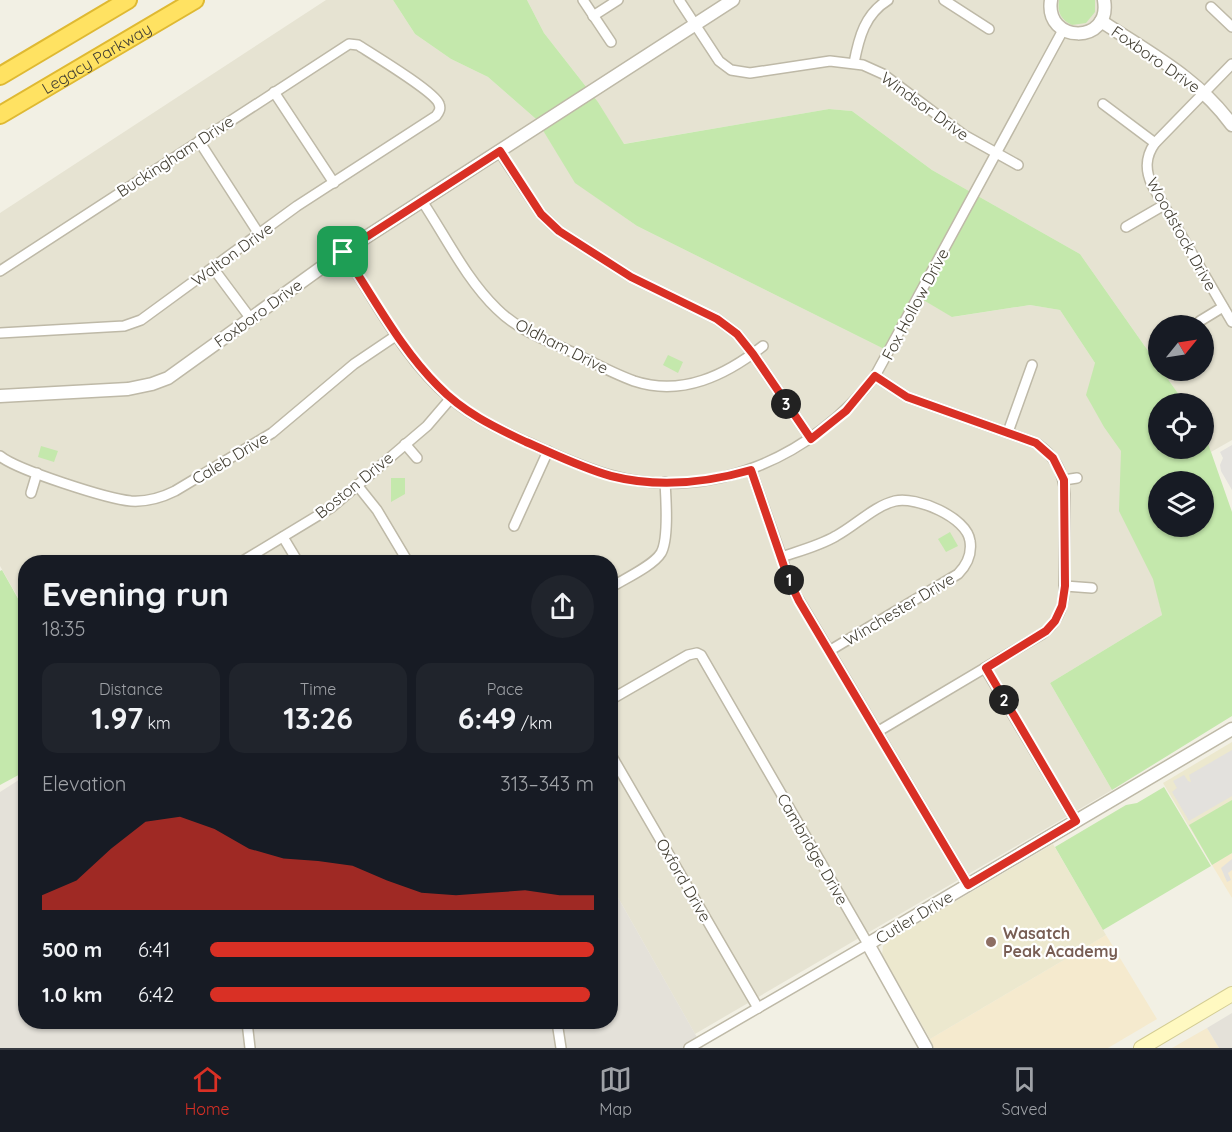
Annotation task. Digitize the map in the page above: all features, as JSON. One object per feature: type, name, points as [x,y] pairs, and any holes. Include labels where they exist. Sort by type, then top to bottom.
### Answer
[{"type":"highway","name":"Legacy Parkway","points":[[0,76],[128,0]]},
{"type":"highway","name":"Legacy Parkway","points":[[0,116],[195,0]]},
{"type":"main road","points":[[1141,1048],[1232,994]]},
{"type":"street","points":[[583,0],[611,42]]},
{"type":"street","points":[[593,16],[618,0]]},
{"type":"street","name":"Windsor Drive","points":[[679,0],[719,60],[727,67],[740,72],[754,72],[830,61],[854,63],[883,74],[957,130],[1018,165]]},
{"type":"street","name":"Foxboro Drive","points":[[0,396],[120,390],[152,384],[175,373],[343,252],[733,0]]},
{"type":"street","points":[[854,63],[867,21],[876,9],[888,0]]},
{"type":"street","points":[[944,0],[989,29]]},
{"type":"street","points":[[1051,0],[1052,16],[1058,26],[1077,34],[1091,31],[1101,21],[1105,9],[1104,0]]},
{"type":"street","points":[[1211,7],[1232,27]]},
{"type":"street","name":"Foxboro Drive","points":[[1101,21],[1164,61],[1203,92],[1232,125]]},
{"type":"street","name":"Fox Hollow Drive","points":[[343,252],[421,369],[451,398],[489,424],[611,476],[665,483],[712,479],[751,470],[811,439],[846,411],[875,376],[1064,30]]},
{"type":"street","name":"Buckingham Drive","points":[[0,271],[351,43],[358,45],[435,98],[440,108]]},
{"type":"street","points":[[1103,104],[1155,143],[1232,64]]},
{"type":"street","points":[[274,92],[334,183]]},
{"type":"street","name":"Walton Drive","points":[[0,333],[124,326],[135,323],[297,206],[436,117],[440,108]]},
{"type":"street","points":[[199,141],[259,234]]},
{"type":"street","name":"Woodstock Drive","points":[[1155,143],[1148,157],[1147,168],[1150,180],[1232,322]]},
{"type":"street","points":[[500,151],[536,207],[552,226],[631,277],[724,323],[737,334],[811,439]]},
{"type":"street","name":"Oldham Drive","points":[[422,201],[479,289],[503,315],[531,333],[627,378],[646,384],[665,386],[697,383],[726,371],[764,346]]},
{"type":"street","points":[[1126,227],[1164,205]]},
{"type":"street","points":[[213,267],[251,319]]},
{"type":"street","points":[[1210,315],[1223,307]]},
{"type":"street","name":"Caleb Drive","points":[[0,456],[15,465],[37,473],[122,500],[146,501],[161,498],[272,432],[354,364],[397,335]]},
{"type":"street","points":[[1008,432],[1032,365]]},
{"type":"street","points":[[875,376],[907,397],[1008,432],[1043,447],[1058,465],[1064,480],[1065,586],[1062,606],[1055,621],[1046,631],[877,732]]},
{"type":"street","name":"Boston Drive","points":[[253,555],[326,512],[430,422],[451,398]]},
{"type":"street","name":"Boston Drive","points":[[405,444],[417,458]]},
{"type":"street","points":[[514,526],[548,451]]},
{"type":"street","points":[[751,470],[794,590],[968,885]]},
{"type":"street","points":[[31,493],[37,473]]},
{"type":"street","points":[[1064,480],[1077,478]]},
{"type":"street","points":[[618,583],[661,553],[665,537],[665,483]]},
{"type":"street","points":[[357,485],[377,510],[404,555]]},
{"type":"street","name":"Winchester Drive","points":[[781,557],[832,539],[884,506],[898,500],[913,501],[949,515],[966,529],[970,539],[969,556],[958,574],[829,651]]},
{"type":"street","points":[[283,537],[294,555]]},
{"type":"street","points":[[1065,586],[1092,588]]},
{"type":"street","name":"Cambridge Drive","points":[[618,695],[683,657],[697,653],[707,663],[926,1048]]},
{"type":"street","points":[[986,668],[1076,821]]},
{"type":"street","name":"Cutler Drive","points":[[689,1048],[1232,729]]},
{"type":"street","name":"Oxford Drive","points":[[618,767],[758,1008]]},
{"type":"street","points":[[248,1029],[250,1048]]},
{"type":"street","points":[[558,1029],[561,1048]]},
{"type":"shaded area","points":[[326,0],[393,0],[415,34],[451,59],[488,77],[536,119],[576,183],[637,226],[884,349],[913,294],[953,317],[1030,305],[1060,310],[1095,363],[1127,452],[1162,615],[1050,683],[1112,790],[695,1034],[618,897],[618,555],[18,555],[18,598],[0,566],[0,213]]},
{"type":"shaded area","points":[[527,0],[1232,0],[1232,440],[1214,450],[1214,393],[1178,393],[1169,381],[1214,381],[1214,315],[1148,315],[1148,351],[1080,254],[932,170],[852,111],[829,109],[623,144],[598,102],[544,33]]},
{"type":"shaded area","points":[[1232,445],[1232,490],[1221,471],[1220,465],[1223,458],[1220,452]]},
{"type":"shaded area","points":[[1232,742],[1232,853],[1212,865],[1163,783]]},
{"type":"shaded area","points":[[1232,750],[1232,796],[1189,821],[1172,792],[1177,788],[1173,781],[1184,775],[1191,782],[1189,775]]},
{"type":"shaded area","points":[[18,780],[18,1029],[618,1029],[618,897],[703,1048],[0,1048],[0,792]]},
{"type":"shaded area","name":"Wasatch Peak Academy","points":[[1053,844],[1106,935],[930,1039],[882,955],[883,946]]},
{"type":"shaded area","points":[[1232,853],[1232,898],[1212,865]]},
{"type":"shaded area","points":[[1232,859],[1232,870],[1228,873],[1231,880],[1227,882],[1221,868]]},
{"type":"shaded area","points":[[1106,935],[1157,1019],[1108,1048],[934,1048],[930,1039]]},
{"type":"shaded area","points":[[1232,1013],[1232,1048],[1219,1048],[1207,1028]]},
{"type":"shaded area","points":[[1207,1028],[1219,1048],[1172,1048]]},
{"type":"green space","points":[[393,0],[527,0],[544,33],[598,102],[624,144],[829,109],[852,111],[932,170],[1080,254],[1148,351],[1148,381],[1169,381],[1178,393],[1148,393],[1148,459],[1213,459],[1232,512],[1232,716],[1112,790],[1050,683],[1162,615],[1153,579],[1119,511],[1121,451],[1086,395],[1095,363],[1060,310],[1030,305],[952,317],[913,294],[884,349],[637,226],[575,183],[536,119],[488,77],[451,59],[415,34]]},
{"type":"green space","points":[[1059,0],[1095,0],[1095,12],[1086,23],[1072,25],[1061,15]]},
{"type":"green space","points":[[668,355],[683,362],[678,373],[663,365]]},
{"type":"green space","points":[[41,446],[58,451],[54,462],[38,457]]},
{"type":"green space","points":[[391,478],[405,478],[405,494],[391,502]]},
{"type":"green space","points":[[950,532],[958,546],[946,552],[938,539]]},
{"type":"green space","points":[[2,570],[18,599],[18,775],[0,785],[0,571]]},
{"type":"green space","points":[[1164,787],[1211,866],[1103,930],[1055,847],[1126,805],[1137,803]]},
{"type":"green space","points":[[1232,800],[1232,853],[1212,865],[1189,825]]},
{"type":"place","name":"Wasatch Peak Academy","points":[[991,942]]},
{"type":"route","points":[[500,151],[541,214],[552,226],[631,277],[717,319],[737,334],[811,439],[846,411],[875,376],[907,397],[1043,447],[1058,465],[1064,480],[1064,600],[1055,621],[1046,631],[986,668],[1076,821],[968,885],[799,601],[788,578],[751,470],[712,479],[665,483],[611,476],[489,424],[463,408],[438,387],[416,362],[343,252],[500,151]]}]
